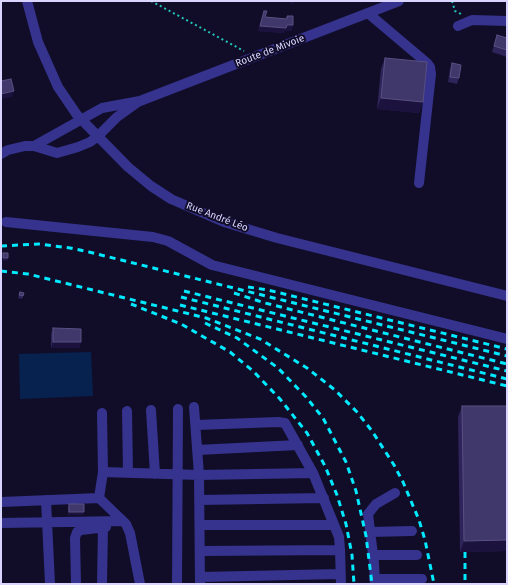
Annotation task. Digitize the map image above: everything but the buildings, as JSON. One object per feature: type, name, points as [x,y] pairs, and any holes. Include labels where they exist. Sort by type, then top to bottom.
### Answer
[{"type":"street","name":"Rue André Léo","points":[[27,1],[38,42],[58,86],[81,120],[128,167],[151,186],[171,198],[224,222],[276,238],[507,296]]},
{"type":"street","name":"Route de Mivoie","points":[[34,146],[102,108],[140,101],[399,1]]},
{"type":"street","points":[[368,14],[430,67],[431,74],[419,183]]},
{"type":"street","points":[[458,26],[472,20],[507,21]]},
{"type":"street","name":"Route de Mivoie","points":[[34,146],[57,153],[78,148],[97,137],[117,117],[140,101]]},
{"type":"street","points":[[3,150],[34,146]]},
{"type":"street","points":[[6,222],[161,239],[168,241],[212,265],[507,339]]},
{"type":"street","points":[[194,408],[199,475],[200,581],[341,579],[340,550],[334,525],[313,474],[285,423],[196,425]]},
{"type":"street","points":[[177,584],[178,409]]},
{"type":"street","points":[[151,410],[155,474]]},
{"type":"street","points":[[127,411],[128,473]]},
{"type":"street","points":[[99,498],[103,472],[102,413]]},
{"type":"street","points":[[197,450],[298,445]]},
{"type":"street","points":[[103,472],[199,475],[313,474]]},
{"type":"street","points":[[395,493],[376,504],[368,514],[374,582],[422,579]]},
{"type":"street","points":[[1,502],[99,498],[124,522],[130,533],[140,584]]},
{"type":"street","points":[[199,500],[324,498]]},
{"type":"street","points":[[46,500],[50,584]]},
{"type":"street","points":[[1,523],[124,522]]},
{"type":"street","points":[[76,584],[75,538],[77,532],[124,522]]},
{"type":"street","points":[[200,525],[334,525]]},
{"type":"street","points":[[102,584],[103,527]]},
{"type":"street","points":[[370,532],[412,531]]},
{"type":"street","points":[[200,551],[340,550]]},
{"type":"street","points":[[372,555],[417,555]]},
{"type":"path","points":[[151,1],[255,57]]},
{"type":"path","points":[[452,1],[455,11],[472,20]]},
{"type":"water","points":[[91,352],[93,396],[20,399],[19,354]]},
{"type":"railway","points":[[1,246],[39,244],[89,252],[507,356]]},
{"type":"railway","points":[[1,271],[28,274],[206,318],[260,339],[307,368],[335,390],[357,412],[372,431],[394,465],[419,520],[425,540],[434,584]]},
{"type":"railway","points":[[248,287],[268,290],[507,349]]},
{"type":"railway","points":[[184,291],[507,371]]},
{"type":"railway","points":[[234,293],[265,303],[507,364]]},
{"type":"railway","points":[[181,297],[507,379]]},
{"type":"railway","points":[[131,304],[181,324],[230,352],[253,371],[280,399],[307,433],[325,466],[337,495],[346,524],[352,555],[354,584]]},
{"type":"railway","points":[[180,305],[507,386]]},
{"type":"railway","points":[[205,323],[237,338],[278,368],[306,397],[323,418],[346,462],[356,491],[366,536],[372,584]]},
{"type":"railway","points":[[465,552],[465,584]]}]
